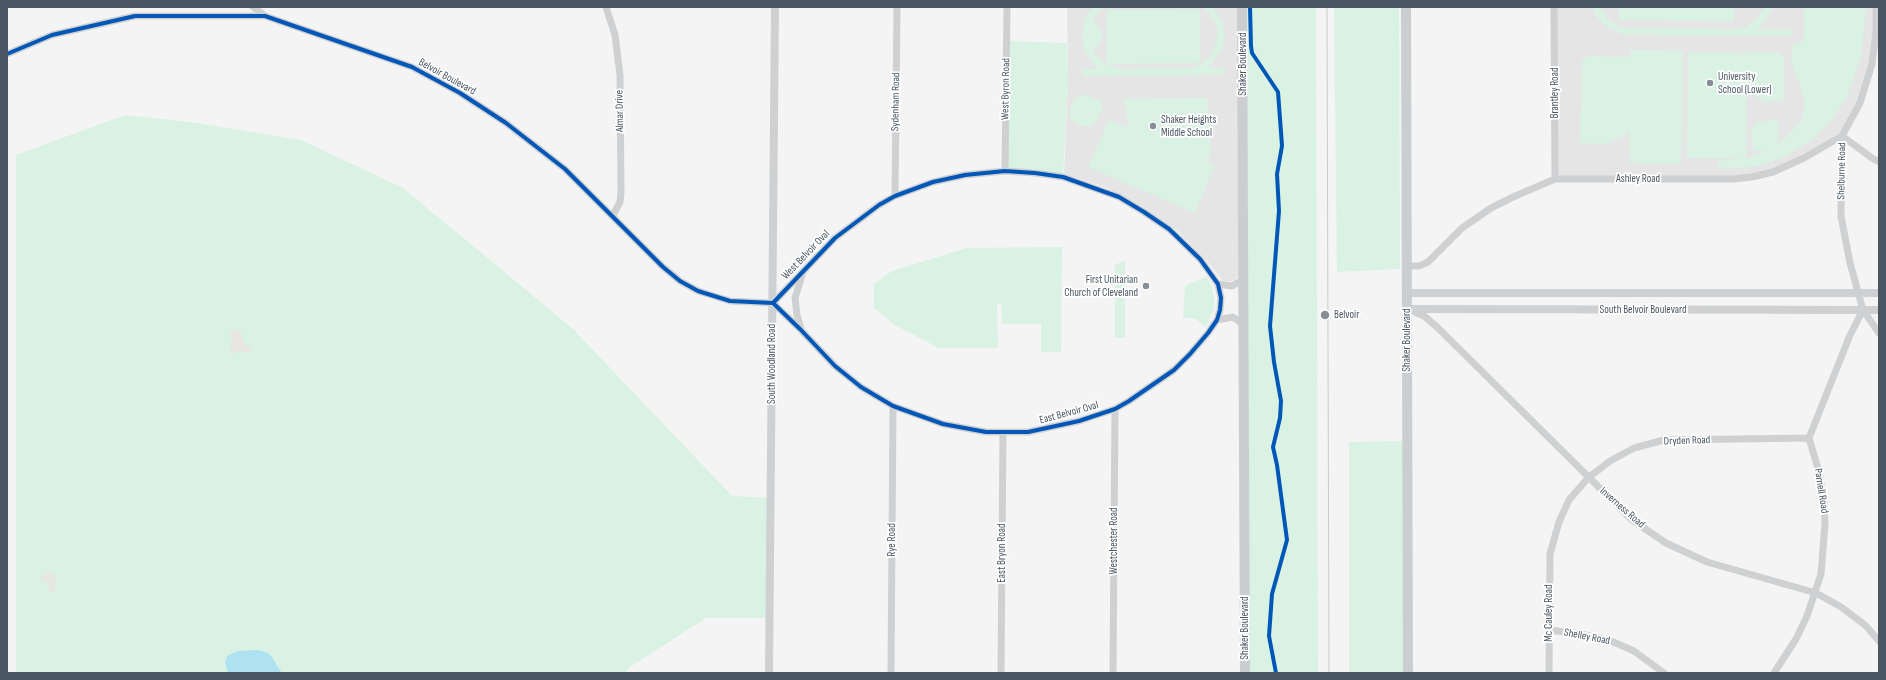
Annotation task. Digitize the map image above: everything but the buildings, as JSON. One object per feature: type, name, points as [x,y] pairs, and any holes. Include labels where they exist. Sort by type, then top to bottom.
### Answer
[{"type":"main road","name":"Shaker Boulevard","points":[[1242,7],[1245,673]]},
{"type":"main road","name":"Shaker Boulevard","points":[[1406,7],[1408,673]]},
{"type":"street","points":[[135,16],[137,7]]},
{"type":"street","points":[[253,7],[265,16]]},
{"type":"street","name":"Almar Drive","points":[[606,7],[615,35],[620,75],[621,192],[620,202],[613,215]]},
{"type":"street","name":"South Woodland Road","points":[[770,673],[775,7]]},
{"type":"street","name":"Sydenham Road","points":[[895,196],[897,7]]},
{"type":"street","name":"West Byron Road","points":[[1005,171],[1007,7]]},
{"type":"street","name":"Brantley Road","points":[[1554,7],[1556,180]]},
{"type":"street","name":"Shelburne Road","points":[[1876,7],[1876,32],[1872,64],[1860,103],[1842,136],[1841,216],[1850,263],[1863,310],[1879,333]]},
{"type":"street","name":"Belvoir Boulevard","points":[[7,54],[52,35],[135,16],[265,16],[412,68],[460,93],[506,123],[565,169],[613,215],[663,267],[689,287],[730,301],[773,303]]},
{"type":"street","points":[[1842,136],[1879,162]]},
{"type":"street","name":"Ashley Road","points":[[1407,266],[1419,266],[1428,262],[1462,228],[1491,208],[1513,197],[1556,180],[1733,179],[1752,177],[1773,172],[1804,158],[1842,136]]},
{"type":"street","name":"West Belvoir Oval","points":[[773,303],[835,238],[864,215],[895,196],[945,179],[1005,171],[1035,173],[1062,178],[1119,197],[1169,229],[1200,259],[1218,284],[1221,303]]},
{"type":"street","name":"West Belvoir Oval","points":[[801,330],[797,316],[795,298],[803,273]]},
{"type":"street","points":[[1218,284],[1232,286],[1244,279]]},
{"type":"street","name":"South Belvoir Boulevard","points":[[1407,293],[1879,293]]},
{"type":"street","points":[[1438,309],[1432,301],[1439,293]]},
{"type":"street","name":"East Belvoir Oval","points":[[773,303],[835,366],[861,387],[893,406],[942,424],[971,430],[1003,433],[1028,432],[1063,426],[1115,409],[1139,395],[1174,370],[1197,346],[1217,320],[1221,303]]},
{"type":"street","name":"South Belvoir Boulevard","points":[[1407,309],[1879,310]]},
{"type":"street","name":"Inverness Road","points":[[1407,309],[1424,316],[1437,327],[1632,520],[1666,543],[1707,562],[1816,593],[1841,607],[1865,625],[1879,641]]},
{"type":"street","points":[[1809,438],[1850,335],[1863,310]]},
{"type":"street","points":[[1217,320],[1232,317],[1244,325]]},
{"type":"street","name":"Rye Road","points":[[891,673],[893,406]]},
{"type":"street","name":"Westchester Road","points":[[1113,673],[1115,409]]},
{"type":"street","name":"East Bryon Road","points":[[1002,673],[1003,433]]},
{"type":"street","name":"Dryden Road","points":[[1550,554],[1559,522],[1569,500],[1588,478],[1610,461],[1634,448],[1664,440],[1809,438]]},
{"type":"street","name":"Parnell Road","points":[[1774,673],[1796,639],[1816,593],[1821,574],[1824,543],[1824,502],[1819,472],[1809,438]]},
{"type":"street","name":"Mc Cauley Road","points":[[1549,673],[1550,554]]},
{"type":"street","name":"Shelley Road","points":[[1549,630],[1581,634],[1611,641],[1634,651],[1664,673]]},
{"type":"shaded area","name":"Shaker Heights Middle School","points":[[1067,7],[1239,7],[1239,276],[1233,281],[1223,281],[1208,262],[1178,231],[1144,207],[1105,187],[1064,174],[1068,79]]},
{"type":"shaded area","name":"University School (Lower)","points":[[1554,7],[1876,7],[1876,32],[1860,103],[1842,136],[1804,158],[1752,177],[1555,179]]},
{"type":"green space","points":[[1093,7],[1104,7],[1093,18],[1102,33],[1102,38],[1093,52],[1104,63],[1120,69],[1189,68],[1201,64],[1211,56],[1217,40],[1217,27],[1214,20],[1203,7],[1213,7],[1222,21],[1225,36],[1222,50],[1208,68],[1225,68],[1225,75],[1082,76],[1082,69],[1098,69],[1085,52],[1082,36],[1085,18]]},
{"type":"green space","points":[[1242,7],[1316,7],[1318,673],[1245,673]]},
{"type":"green space","points":[[1334,7],[1399,7],[1400,269],[1337,272]]},
{"type":"green space","points":[[1593,7],[1600,7],[1609,21],[1620,27],[1738,29],[1755,21],[1765,7],[1773,7],[1767,18],[1757,29],[1792,29],[1792,36],[1624,35],[1606,26],[1596,16]]},
{"type":"green space","points":[[1619,7],[1734,7],[1734,21],[1619,20]]},
{"type":"green space","points":[[1804,7],[1866,7],[1861,56],[1847,97],[1832,120],[1812,140],[1784,157],[1762,165],[1742,168],[1717,168],[1719,161],[1745,159],[1687,158],[1688,52],[1747,53],[1747,55],[1749,52],[1779,53],[1784,57],[1784,100],[1776,102],[1764,101],[1746,90],[1746,159],[1766,151],[1753,151],[1751,131],[1757,123],[1769,120],[1778,120],[1778,145],[1802,120],[1805,105],[1800,84],[1791,62],[1792,46],[1804,41]]},
{"type":"green space","points":[[1200,9],[1200,63],[1107,64],[1107,10]]},
{"type":"green space","points":[[1006,41],[1067,43],[1068,79],[1063,177],[1005,171]]},
{"type":"green space","points":[[1630,50],[1683,51],[1681,164],[1630,163],[1629,131],[1626,135],[1604,144],[1580,143],[1582,61],[1588,56],[1630,57]]},
{"type":"green space","points":[[1083,94],[1101,102],[1103,106],[1096,123],[1088,127],[1078,125],[1071,119],[1069,110],[1075,99]]},
{"type":"green space","points":[[1207,98],[1211,150],[1207,162],[1215,165],[1195,213],[1088,167],[1109,120],[1129,128],[1123,99]]},
{"type":"green space","points":[[125,115],[189,122],[301,140],[403,188],[573,329],[732,496],[771,498],[770,618],[706,618],[630,667],[625,673],[16,673],[16,155]]},
{"type":"green space","points":[[1062,247],[1061,352],[1041,352],[1041,324],[1002,324],[1001,304],[997,304],[998,348],[939,348],[895,325],[874,308],[874,284],[892,271],[967,248]]},
{"type":"green space","points":[[1125,260],[1125,338],[1115,338],[1115,265]]},
{"type":"green space","points":[[1207,276],[1212,288],[1214,309],[1206,328],[1196,319],[1183,317],[1185,286]]},
{"type":"green space","points":[[1403,441],[1404,673],[1349,673],[1349,442]]},
{"type":"sand","points":[[234,328],[240,331],[244,343],[251,347],[251,351],[249,353],[242,351],[232,354],[230,351],[232,342],[230,335]]},
{"type":"sand","points":[[48,572],[55,574],[57,583],[53,584],[56,588],[54,592],[48,590],[49,583],[42,581],[40,578],[41,575],[44,576]]},
{"type":"water","points":[[259,650],[268,653],[272,657],[282,673],[228,673],[225,663],[227,656],[238,651]]},
{"type":"tram line","points":[[1327,7],[1329,673]]},
{"type":"cycle path","points":[[1250,7],[1252,53],[1278,92],[1282,146],[1277,174],[1279,211],[1270,326],[1274,362],[1281,401],[1280,418],[1273,447],[1277,465],[1287,540],[1272,594],[1269,636],[1276,673]]},
{"type":"cycle path","points":[[7,54],[52,35],[135,16],[265,16],[412,67],[460,93],[506,123],[565,169],[663,267],[680,281],[698,291],[730,301],[773,303]]},
{"type":"cycle path","points":[[1005,171],[1063,177],[1119,197],[1169,229],[1200,259],[1218,284],[1221,298],[1220,310],[1217,320],[1208,333],[1174,370],[1115,409],[1079,421],[1028,432],[986,432],[943,424],[893,406],[861,387],[835,366],[773,303],[835,238],[879,205],[895,196],[933,182],[965,175],[1005,171]]},
{"type":"place","name":"University School (Lower)","points":[[1710,83]]},
{"type":"place","name":"Shaker Heights Middle School","points":[[1153,126]]},
{"type":"place","name":"First Unitarian Church of Cleveland","points":[[1146,286]]},
{"type":"place","name":"Belvoir","points":[[1325,315]]}]
